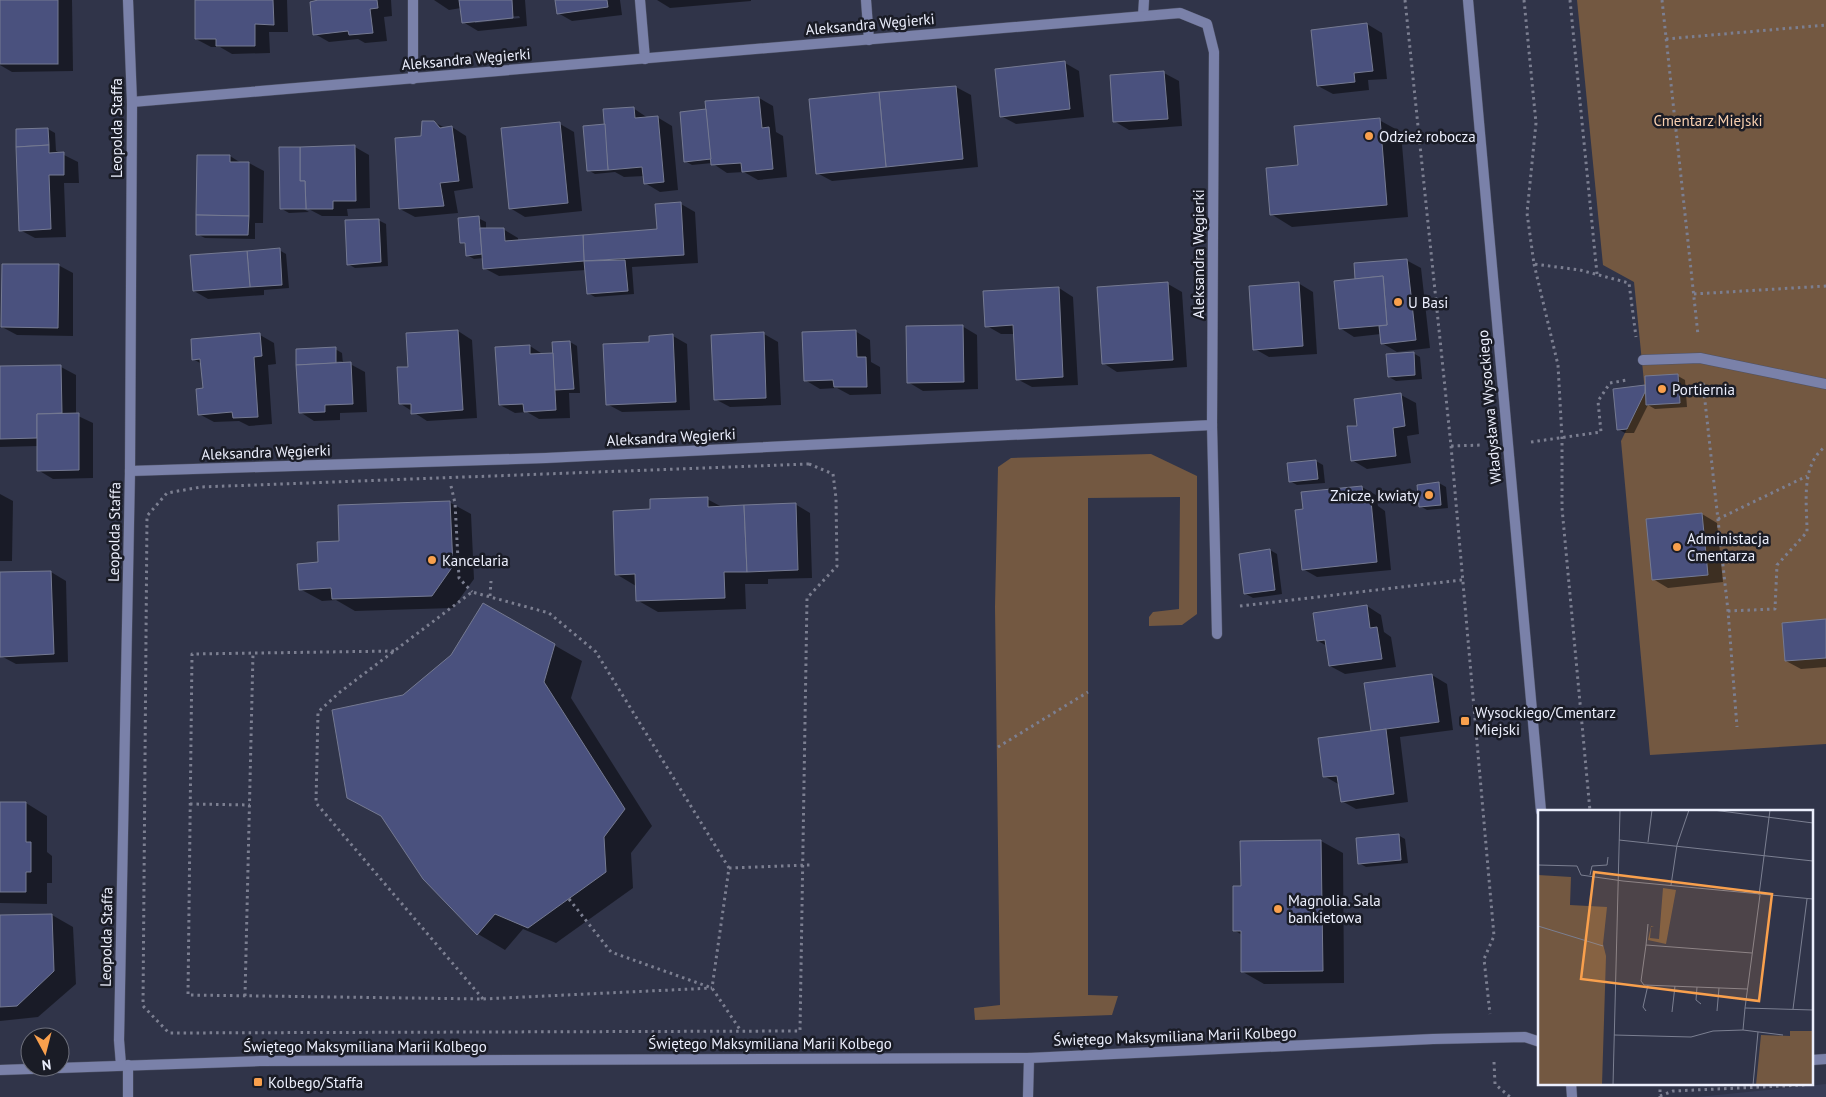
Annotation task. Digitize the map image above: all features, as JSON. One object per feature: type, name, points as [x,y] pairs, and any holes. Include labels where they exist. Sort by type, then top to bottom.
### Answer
[{"type":"street","name":"Leopolda Staffa","points":[[128,0],[132,102],[130,471],[119,1040],[128,1097]]},
{"type":"street","points":[[413,0],[413,79]]},
{"type":"street","points":[[640,0],[646,59]]},
{"type":"street","points":[[866,0],[869,40]]},
{"type":"street","points":[[1143,16],[1144,0]]},
{"type":"street","name":"Władysława Wysockiego","points":[[1468,0],[1541,810]]},
{"type":"street","name":"Aleksandra Węgierki","points":[[132,102],[1180,13],[1207,24],[1214,52],[1212,425],[1217,634]]},
{"type":"street","points":[[1643,360],[1700,358],[1826,384]]},
{"type":"street","name":"Aleksandra Węgierki","points":[[130,471],[546,458],[1212,425]]},
{"type":"street","name":"Świętego Maksymiliana Marii Kolbego","points":[[0,1070],[270,1061],[1029,1058],[1492,1038],[1525,1037],[1538,1041]]},
{"type":"street","points":[[1028,1097],[1029,1058]]},
{"type":"street","points":[[1571,1084],[1572,1097]]},
{"type":"path","points":[[1405,0],[1451,446],[1494,936],[1484,959],[1495,1084],[1510,1097]]},
{"type":"path","points":[[1524,0],[1536,122],[1527,213],[1534,264],[1558,365],[1562,438],[1562,508],[1590,810]]},
{"type":"path","points":[[1570,0],[1597,274]]},
{"type":"path","points":[[1666,39],[1826,25]]},
{"type":"path","points":[[1534,264],[1597,274],[1630,284],[1636,342]]},
{"type":"path","points":[[1694,294],[1826,286]]},
{"type":"path","points":[[1451,446],[1508,445],[1601,432],[1598,401],[1610,383],[1632,380]]},
{"type":"path","points":[[1728,611],[1775,609],[1777,566],[1807,532],[1807,476],[1810,464],[1819,451],[1826,446]]},
{"type":"path","points":[[809,464],[832,474],[836,498],[837,566],[807,598],[803,865],[800,1031],[170,1034],[144,1006],[147,516],[167,493],[202,487],[809,464]]},
{"type":"path","points":[[1718,519],[1807,476]]},
{"type":"path","points":[[450,483],[455,503],[459,578],[472,592],[549,613],[596,652],[729,868],[712,988]]},
{"type":"path","points":[[1216,608],[1462,580]]},
{"type":"path","points":[[490,581],[490,596]]},
{"type":"path","points":[[472,592],[318,712],[316,803],[483,999]]},
{"type":"path","points":[[394,651],[192,654],[188,995],[483,999],[712,988]]},
{"type":"path","points":[[245,996],[253,653]]},
{"type":"path","points":[[998,747],[1088,692]]},
{"type":"path","points":[[190,804],[250,805]]},
{"type":"path","points":[[729,868],[810,866]]},
{"type":"path","points":[[569,899],[611,952],[712,988],[721,997],[742,1031]]},
{"type":"path","points":[[1660,1084],[1660,1097],[1673,1090],[1806,1085]]},
{"type":"shaded area","points":[[1826,1084],[1826,1097],[1697,1097]]},
{"type":"green space","name":"Cmentarz Miejski","points":[[1577,0],[1826,0],[1826,744],[1650,755],[1621,441],[1645,392],[1634,282],[1603,265]]},
{"type":"green space","points":[[1151,454],[1197,476],[1197,614],[1182,625],[1149,626],[1149,617],[1153,612],[1179,609],[1180,497],[1088,498],[1088,995],[1118,996],[1112,1015],[975,1020],[974,1008],[1000,1005],[995,607],[998,467],[1011,458]]},
{"type":"building","points":[[0,0],[58,0],[58,64],[0,64]]},
{"type":"building","points":[[195,0],[273,0],[274,25],[255,24],[255,46],[216,46],[216,39],[195,39]]},
{"type":"building","points":[[318,0],[377,0],[378,8],[370,9],[373,33],[349,35],[348,31],[313,35],[310,2]]},
{"type":"building","points":[[459,0],[512,0],[513,18],[462,23]]},
{"type":"building","points":[[555,0],[607,0],[608,7],[557,14]]},
{"type":"building","points":[[1367,23],[1373,71],[1354,73],[1355,82],[1317,86],[1311,30]]},
{"type":"building","points":[[1065,61],[1070,109],[1000,117],[995,69]]},
{"type":"building","points":[[1164,71],[1168,119],[1113,122],[1110,75]]},
{"type":"building","points":[[956,86],[963,159],[886,167],[879,92]]},
{"type":"building","points":[[879,92],[886,167],[816,174],[809,99]]},
{"type":"building","points":[[759,97],[762,128],[769,127],[773,169],[742,172],[741,163],[711,165],[705,101]]},
{"type":"building","points":[[634,107],[635,118],[658,116],[664,182],[644,184],[642,167],[608,170],[603,109]]},
{"type":"building","points":[[706,109],[711,159],[684,162],[680,112]]},
{"type":"building","points":[[1380,118],[1387,205],[1270,215],[1266,168],[1298,165],[1294,126]]},
{"type":"building","points":[[422,121],[434,121],[440,128],[452,126],[459,181],[440,183],[444,206],[399,209],[395,138],[421,136]]},
{"type":"building","points":[[560,122],[568,203],[509,209],[501,128]]},
{"type":"building","points":[[605,124],[608,170],[587,171],[583,126]]},
{"type":"building","points":[[48,128],[49,145],[16,147],[16,129]]},
{"type":"building","points":[[49,145],[49,153],[64,152],[64,175],[49,175],[51,229],[19,231],[16,147]]},
{"type":"building","points":[[355,145],[356,201],[333,201],[333,209],[306,209],[305,181],[300,181],[300,147]]},
{"type":"building","points":[[279,147],[300,147],[300,181],[305,181],[306,209],[280,209]]},
{"type":"building","points":[[197,155],[230,155],[230,162],[249,162],[249,216],[196,215]]},
{"type":"building","points":[[681,202],[684,255],[584,261],[583,235],[657,229],[655,204]]},
{"type":"building","points":[[196,215],[249,216],[248,235],[196,235]]},
{"type":"building","points":[[479,216],[482,254],[466,256],[465,243],[460,243],[458,218]]},
{"type":"building","points":[[379,219],[381,262],[347,265],[345,220]]},
{"type":"building","points":[[480,228],[504,228],[505,241],[583,235],[584,261],[483,269]]},
{"type":"building","points":[[280,248],[282,285],[250,287],[247,251]]},
{"type":"building","points":[[247,251],[250,287],[193,291],[190,255]]},
{"type":"building","name":"U Basi","points":[[1407,259],[1416,340],[1381,344],[1379,326],[1387,325],[1383,276],[1355,279],[1354,263]]},
{"type":"building","points":[[625,260],[628,291],[587,294],[584,261]]},
{"type":"building","points":[[2,264],[59,264],[58,328],[1,327]]},
{"type":"building","points":[[1383,276],[1387,325],[1339,329],[1334,281]]},
{"type":"building","points":[[1168,282],[1173,360],[1102,364],[1097,287]]},
{"type":"building","points":[[1299,282],[1303,346],[1253,350],[1249,286]]},
{"type":"building","points":[[1059,287],[1063,377],[1016,380],[1013,325],[985,327],[983,291]]},
{"type":"building","points":[[963,325],[964,382],[907,383],[906,326]]},
{"type":"building","points":[[458,330],[463,410],[411,414],[411,404],[399,404],[397,367],[408,367],[406,333]]},
{"type":"building","points":[[856,330],[857,357],[866,357],[867,387],[834,387],[833,380],[804,381],[802,332]]},
{"type":"building","points":[[764,332],[766,398],[714,400],[711,335]]},
{"type":"building","points":[[260,333],[262,356],[254,357],[258,417],[233,418],[232,412],[198,415],[196,389],[203,388],[200,359],[192,360],[191,339]]},
{"type":"building","points":[[673,334],[676,402],[606,405],[603,344],[649,342],[649,336]]},
{"type":"building","points":[[570,341],[574,389],[555,390],[552,342]]},
{"type":"building","points":[[530,345],[530,354],[553,353],[556,410],[524,412],[523,404],[499,405],[495,347]]},
{"type":"building","points":[[336,347],[336,363],[296,365],[296,349]]},
{"type":"building","points":[[1414,352],[1415,375],[1388,377],[1386,354]]},
{"type":"building","points":[[351,362],[353,404],[325,405],[325,412],[299,413],[296,365]]},
{"type":"building","points":[[61,365],[62,413],[37,414],[37,438],[0,439],[0,366]]},
{"type":"building","name":"Portiernia","points":[[1678,374],[1680,403],[1646,405],[1645,376]]},
{"type":"building","points":[[1645,385],[1645,392],[1627,429],[1617,430],[1613,389]]},
{"type":"building","points":[[1401,393],[1405,426],[1393,428],[1396,456],[1351,461],[1347,426],[1357,426],[1354,399]]},
{"type":"building","points":[[79,413],[79,470],[37,471],[37,414]]},
{"type":"building","points":[[1316,460],[1318,479],[1289,482],[1287,463]]},
{"type":"building","name":"Znicze, kwiaty","points":[[1439,482],[1441,505],[1419,507],[1417,485]]},
{"type":"building","points":[[1362,486],[1364,502],[1371,501],[1377,562],[1302,570],[1295,510],[1303,509],[1301,492]]},
{"type":"building","points":[[708,497],[708,507],[744,505],[747,572],[724,572],[725,598],[636,601],[635,574],[615,575],[613,511],[650,509],[650,499]]},
{"type":"building","points":[[450,501],[453,566],[432,596],[332,599],[331,588],[299,590],[297,564],[318,562],[317,542],[339,541],[338,505]]},
{"type":"building","points":[[796,503],[798,570],[747,572],[744,505]]},
{"type":"building","name":"Administacja Cmentarza","points":[[1702,513],[1708,575],[1652,580],[1646,519]]},
{"type":"building","points":[[1270,549],[1275,590],[1244,594],[1239,554]]},
{"type":"building","points":[[51,571],[54,654],[0,657],[0,572]]},
{"type":"building","points":[[483,603],[555,644],[544,682],[625,809],[604,837],[606,872],[528,928],[495,914],[477,935],[423,879],[381,816],[347,798],[332,710],[403,695],[451,655]]},
{"type":"building","points":[[1367,605],[1370,628],[1377,627],[1382,659],[1329,666],[1325,640],[1317,641],[1313,613]]},
{"type":"building","points":[[1826,619],[1826,658],[1785,661],[1782,623]]},
{"type":"building","points":[[1432,674],[1439,722],[1371,731],[1364,683]]},
{"type":"building","points":[[1386,729],[1394,794],[1341,802],[1337,776],[1323,777],[1318,738]]},
{"type":"building","points":[[0,802],[26,802],[26,842],[31,842],[31,872],[26,872],[26,892],[0,892]]},
{"type":"building","points":[[1399,834],[1401,860],[1358,864],[1356,838]]},
{"type":"building","name":"Magnolia. Sala bankietowa","points":[[1321,840],[1323,971],[1241,972],[1241,931],[1233,931],[1233,886],[1241,886],[1240,841]]},
{"type":"building","points":[[52,914],[54,971],[17,1006],[0,1007],[0,915]]},
{"type":"place","name":"Odzież robocza","points":[[1369,136]]},
{"type":"place","name":"U Basi","points":[[1398,302]]},
{"type":"place","name":"Portiernia","points":[[1662,389]]},
{"type":"place","name":"Znicze, kwiaty","points":[[1429,495]]},
{"type":"place","name":"Administacja Cmentarza","points":[[1677,547]]},
{"type":"place","name":"Kancelaria","points":[[432,560]]},
{"type":"place","name":"Wysockiego/Cmentarz Miejski","points":[[1465,721]]},
{"type":"place","name":"Magnolia. Sala bankietowa","points":[[1278,909]]},
{"type":"place","name":"Kolbego/Staffa","points":[[258,1082]]}]
